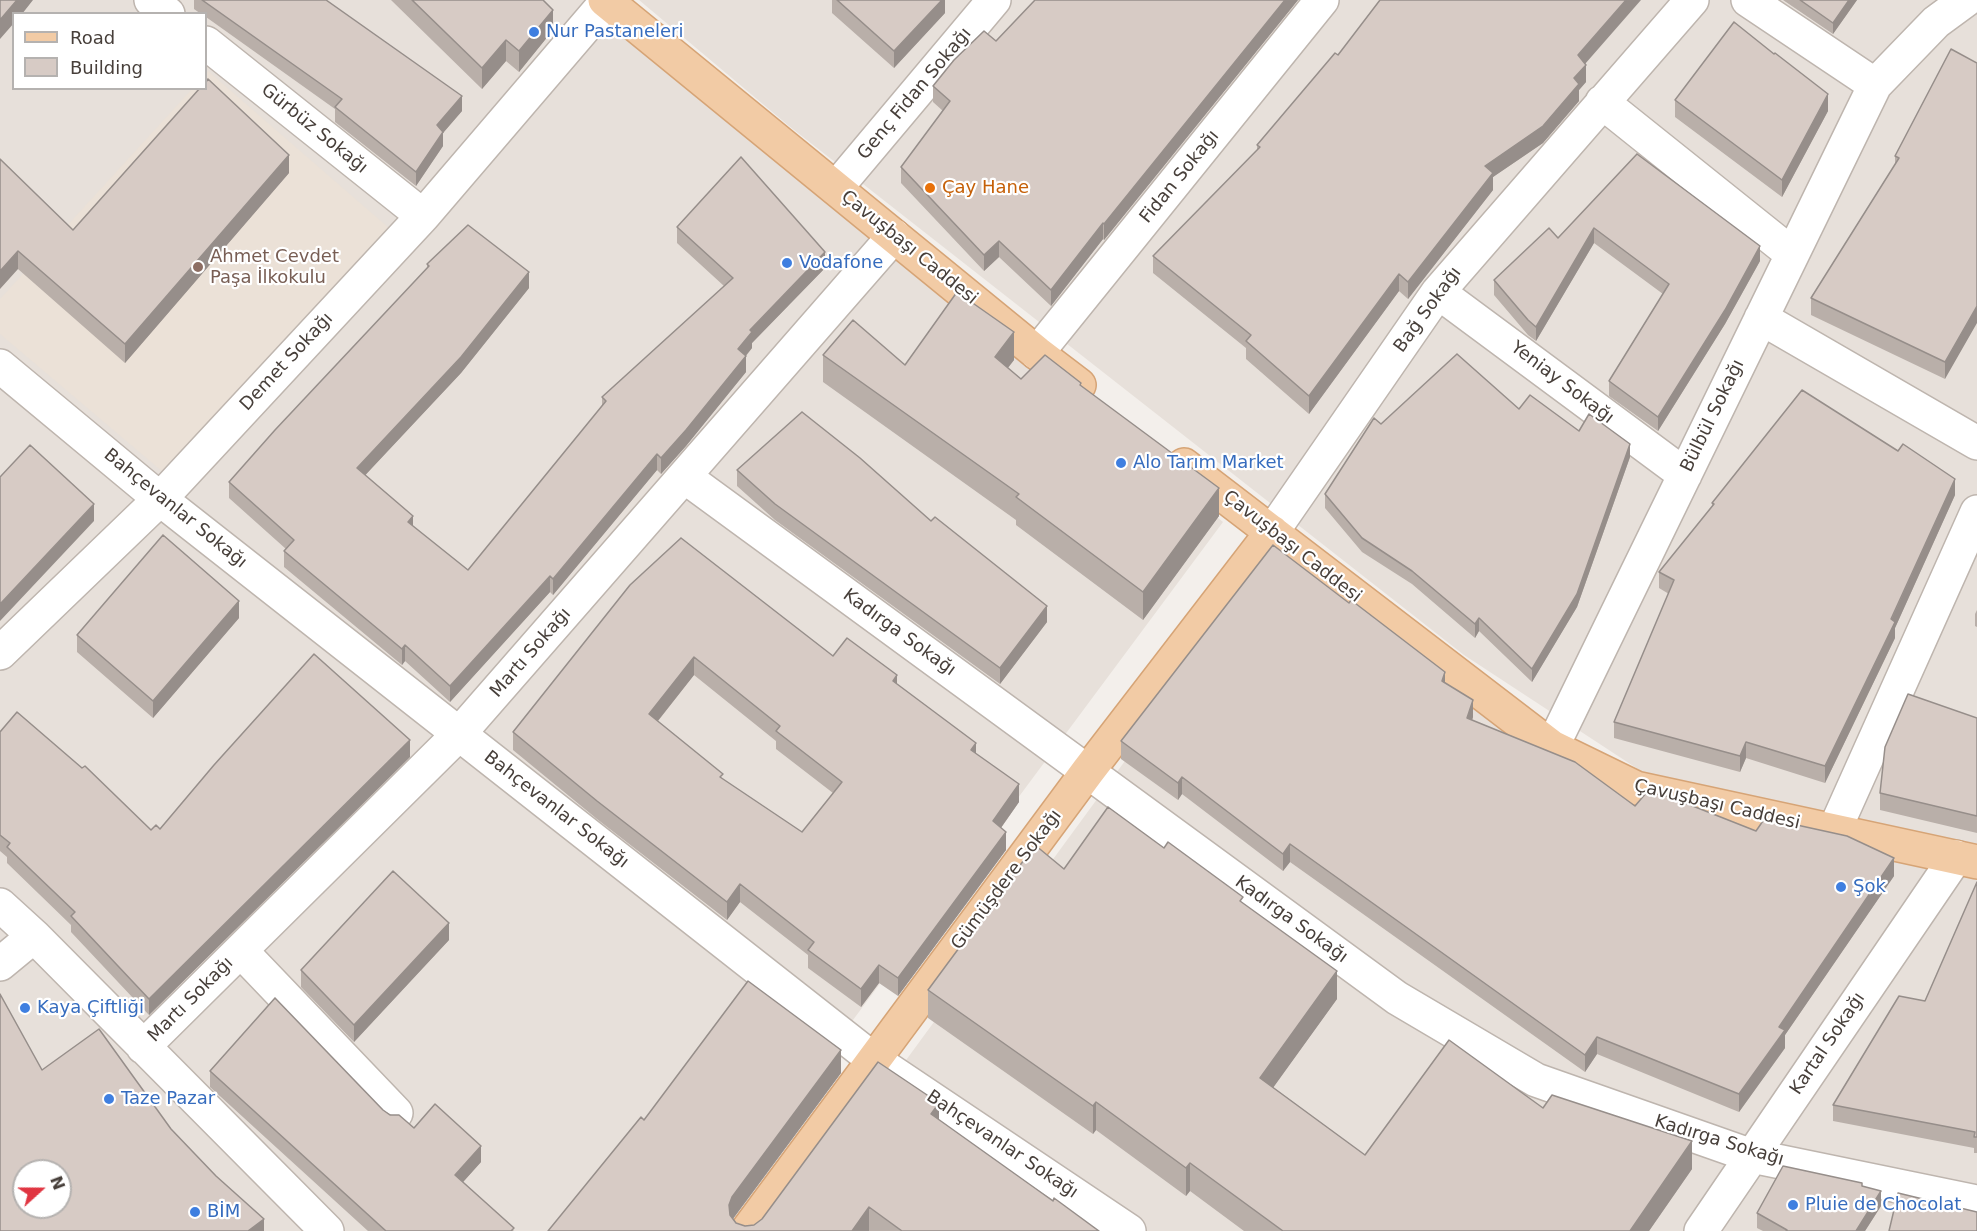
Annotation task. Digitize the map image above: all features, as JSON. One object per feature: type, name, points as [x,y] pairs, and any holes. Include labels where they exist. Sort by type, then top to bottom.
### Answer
[{"type":"main road","name":"Çavuşbaşı Caddesi","points":[[607,0],[836,189],[1103,403]]},
{"type":"main road","name":"Çavuşbaşı Caddesi","points":[[1159,446],[1552,747],[1636,788],[1966,859]]},
{"type":"main road","name":"Gümüşdere Sokağı","points":[[747,1231],[1088,771],[1272,532]]},
{"type":"street","points":[[152,0],[166,12]]},
{"type":"street","name":"Demet Sokağı","points":[[0,654],[160,499],[423,216],[607,0]]},
{"type":"street","name":"Genç Fidan Sokağı","points":[[836,189],[994,0]]},
{"type":"street","name":"Fidan Sokağı","points":[[1038,353],[1322,0]]},
{"type":"street","name":"Bağ Sokağı","points":[[1272,532],[1438,292],[1692,0]]},
{"type":"street","points":[[1748,0],[1875,85]]},
{"type":"street","name":"Bülbül Sokağı","points":[[1552,747],[1875,85],[1936,22],[1966,0]]},
{"type":"street","name":"Gürbüz Sokağı","points":[[207,44],[423,216]]},
{"type":"street","points":[[1602,102],[1792,254]]},
{"type":"street","name":"Martı Sokağı","points":[[143,1047],[459,735],[894,236]]},
{"type":"street","name":"Yeniay Sokağı","points":[[1438,292],[1685,474]]},
{"type":"street","points":[[1761,318],[1977,443]]},
{"type":"street","name":"Bahçevanlar Sokağı","points":[[0,366],[160,499],[874,1060],[1129,1231]]},
{"type":"street","name":"Kadırga Sokağı","points":[[685,477],[1397,998],[1536,1080],[1752,1156],[1977,1202]]},
{"type":"street","points":[[1834,831],[1977,512]]},
{"type":"street","name":"Kartal Sokağı","points":[[1701,1231],[1752,1156],[1966,859]]},
{"type":"street","points":[[0,905],[34,936],[327,1231]]},
{"type":"street","points":[[0,964],[34,936]]},
{"type":"street","points":[[241,951],[396,1113]]},
{"type":"shaded area","points":[[0,0],[589,0],[1223,522],[798,1094],[703,1231],[0,1231]]},
{"type":"shaded area","points":[[639,0],[1977,0],[1977,846],[1647,775],[1464,655],[789,126]]},
{"type":"shaded area","name":"Ahmet Cevdet Paşa İlkokulu","points":[[208,71],[397,235],[170,478],[0,334],[0,299],[191,90],[207,90]]},
{"type":"shaded area","points":[[1272,560],[1595,796],[1977,878],[1977,1231],[781,1231]]},
{"type":"building","points":[[0,0],[17,0],[0,20]]},
{"type":"building","points":[[202,0],[326,0],[462,96],[437,125],[443,132],[416,172],[335,107],[342,99]]},
{"type":"building","points":[[412,0],[543,0],[553,10],[519,51],[506,40],[482,68]]},
{"type":"building","points":[[837,0],[942,0],[894,51]]},
{"type":"building","points":[[1035,0],[1285,0],[1051,290],[999,241],[984,255],[901,167],[950,101],[933,86],[954,60],[984,31],[996,41]]},
{"type":"building","points":[[1380,0],[1626,0],[1578,55],[1586,65],[1574,78],[1579,84],[1543,126],[1485,166],[1493,173],[1408,282],[1399,274],[1309,396],[1246,341],[1251,335],[1153,256],[1260,147],[1257,145],[1335,53],[1338,55]]},
{"type":"building","points":[[1800,0],[1849,0],[1833,23]]},
{"type":"building","points":[[1734,22],[1828,94],[1782,180],[1675,100]]},
{"type":"building","points":[[1951,49],[1977,63],[1977,306],[1945,362],[1811,298],[1899,158],[1895,156]]},
{"type":"building","points":[[208,79],[289,155],[125,344],[18,251],[0,271],[0,159],[73,230],[198,90],[207,90]]},
{"type":"building","points":[[1637,154],[1760,246],[1725,310],[1658,417],[1609,381],[1669,284],[1594,228],[1536,327],[1494,280],[1549,228],[1558,238]]},
{"type":"building","points":[[741,157],[825,252],[750,330],[752,332],[738,349],[746,356],[686,430],[661,458],[657,454],[553,579],[550,576],[450,686],[405,645],[402,649],[284,551],[294,540],[229,482],[429,266],[427,264],[468,225],[529,272],[461,357],[357,468],[413,516],[408,522],[468,570],[606,401],[602,397],[733,278],[677,227]]},
{"type":"building","points":[[957,292],[1014,332],[995,357],[1021,379],[1045,355],[1081,383],[1080,385],[1219,488],[1143,592],[1016,497],[1019,494],[823,355],[853,320],[905,365]]},
{"type":"building","points":[[1457,354],[1519,409],[1530,395],[1579,431],[1589,414],[1630,444],[1577,594],[1532,669],[1479,618],[1475,624],[1412,571],[1362,538],[1325,494],[1374,418],[1381,424]]},
{"type":"building","points":[[1802,390],[1898,451],[1903,444],[1955,479],[1891,619],[1895,622],[1825,766],[1746,742],[1740,756],[1614,722],[1674,580],[1659,572]]},
{"type":"building","points":[[802,412],[860,458],[931,521],[935,517],[1047,606],[1000,668],[775,504],[737,470]]},
{"type":"building","points":[[30,445],[94,504],[0,604],[0,477]]},
{"type":"building","points":[[163,535],[239,601],[153,701],[77,635]]},
{"type":"building","points":[[681,538],[833,656],[847,638],[897,675],[893,681],[976,743],[971,750],[1019,784],[993,821],[1006,832],[898,978],[879,965],[861,989],[808,950],[814,942],[740,884],[727,902],[513,732],[630,585]],"holes":[[[694,657],[780,726],[776,731],[842,782],[802,832],[720,777],[723,774],[649,714]]]},
{"type":"building","points":[[1273,545],[1349,603],[1351,600],[1445,672],[1442,681],[1473,700],[1467,718],[1575,762],[1635,806],[1647,792],[1670,797],[1756,831],[1765,818],[1847,836],[1894,858],[1779,1027],[1785,1030],[1739,1094],[1597,1037],[1585,1055],[1290,844],[1283,854],[1182,777],[1178,783],[1121,741]]},
{"type":"building","points":[[314,654],[410,740],[149,999],[71,916],[75,912],[7,847],[10,843],[0,835],[0,732],[17,712],[82,768],[85,766],[151,830],[156,825],[160,829]]},
{"type":"building","points":[[1908,694],[1977,718],[1977,816],[1880,793],[1885,747]]},
{"type":"building","points":[[1108,807],[1164,848],[1168,842],[1243,897],[1240,901],[1337,971],[1260,1078],[1365,1155],[1449,1040],[1543,1108],[1552,1095],[1692,1141],[1630,1231],[1283,1231],[1190,1163],[1186,1168],[1096,1102],[1093,1106],[928,990],[1035,845],[1064,869]]},
{"type":"building","points":[[393,871],[449,923],[354,1025],[301,970]]},
{"type":"building","points":[[1977,882],[1977,1137],[1974,1137],[1975,1132],[1833,1105],[1899,996],[1925,1001]]},
{"type":"building","points":[[748,981],[841,1050],[732,1197],[729,1205],[730,1215],[736,1223],[745,1226],[754,1225],[762,1219],[878,1062],[939,1103],[931,1114],[1099,1231],[902,1231],[869,1207],[852,1231],[548,1231],[641,1117],[644,1120]]},
{"type":"building","points":[[0,994],[42,1070],[99,1029],[171,1129],[216,1176],[264,1219],[248,1231],[0,1231]]},
{"type":"building","points":[[275,998],[383,1110],[390,1115],[399,1115],[414,1128],[435,1104],[481,1146],[455,1175],[514,1228],[511,1231],[386,1231],[210,1071]]},
{"type":"building","points":[[1783,1166],[1862,1183],[1862,1186],[1881,1191],[1856,1231],[1786,1231],[1757,1213]]},
{"type":"building","points":[[1898,1193],[1977,1212],[1977,1231],[1889,1231]]},
{"type":"place","name":"Nur Pastaneleri","points":[[534,32]]},
{"type":"place","name":"Çay Hane","points":[[930,188]]},
{"type":"place","name":"Vodafone","points":[[787,263]]},
{"type":"place","name":"Ahmet Cevdet Paşa İlkokulu","points":[[198,267]]},
{"type":"place","name":"Alo Tarım Market","points":[[1121,463]]},
{"type":"place","name":"Şok","points":[[1841,887]]},
{"type":"place","name":"Kaya Çiftliği","points":[[25,1008]]},
{"type":"place","name":"Taze Pazar","points":[[109,1099]]},
{"type":"place","name":"Pluie de Chocolat","points":[[1793,1205]]},
{"type":"place","name":"BİM","points":[[195,1212]]}]
